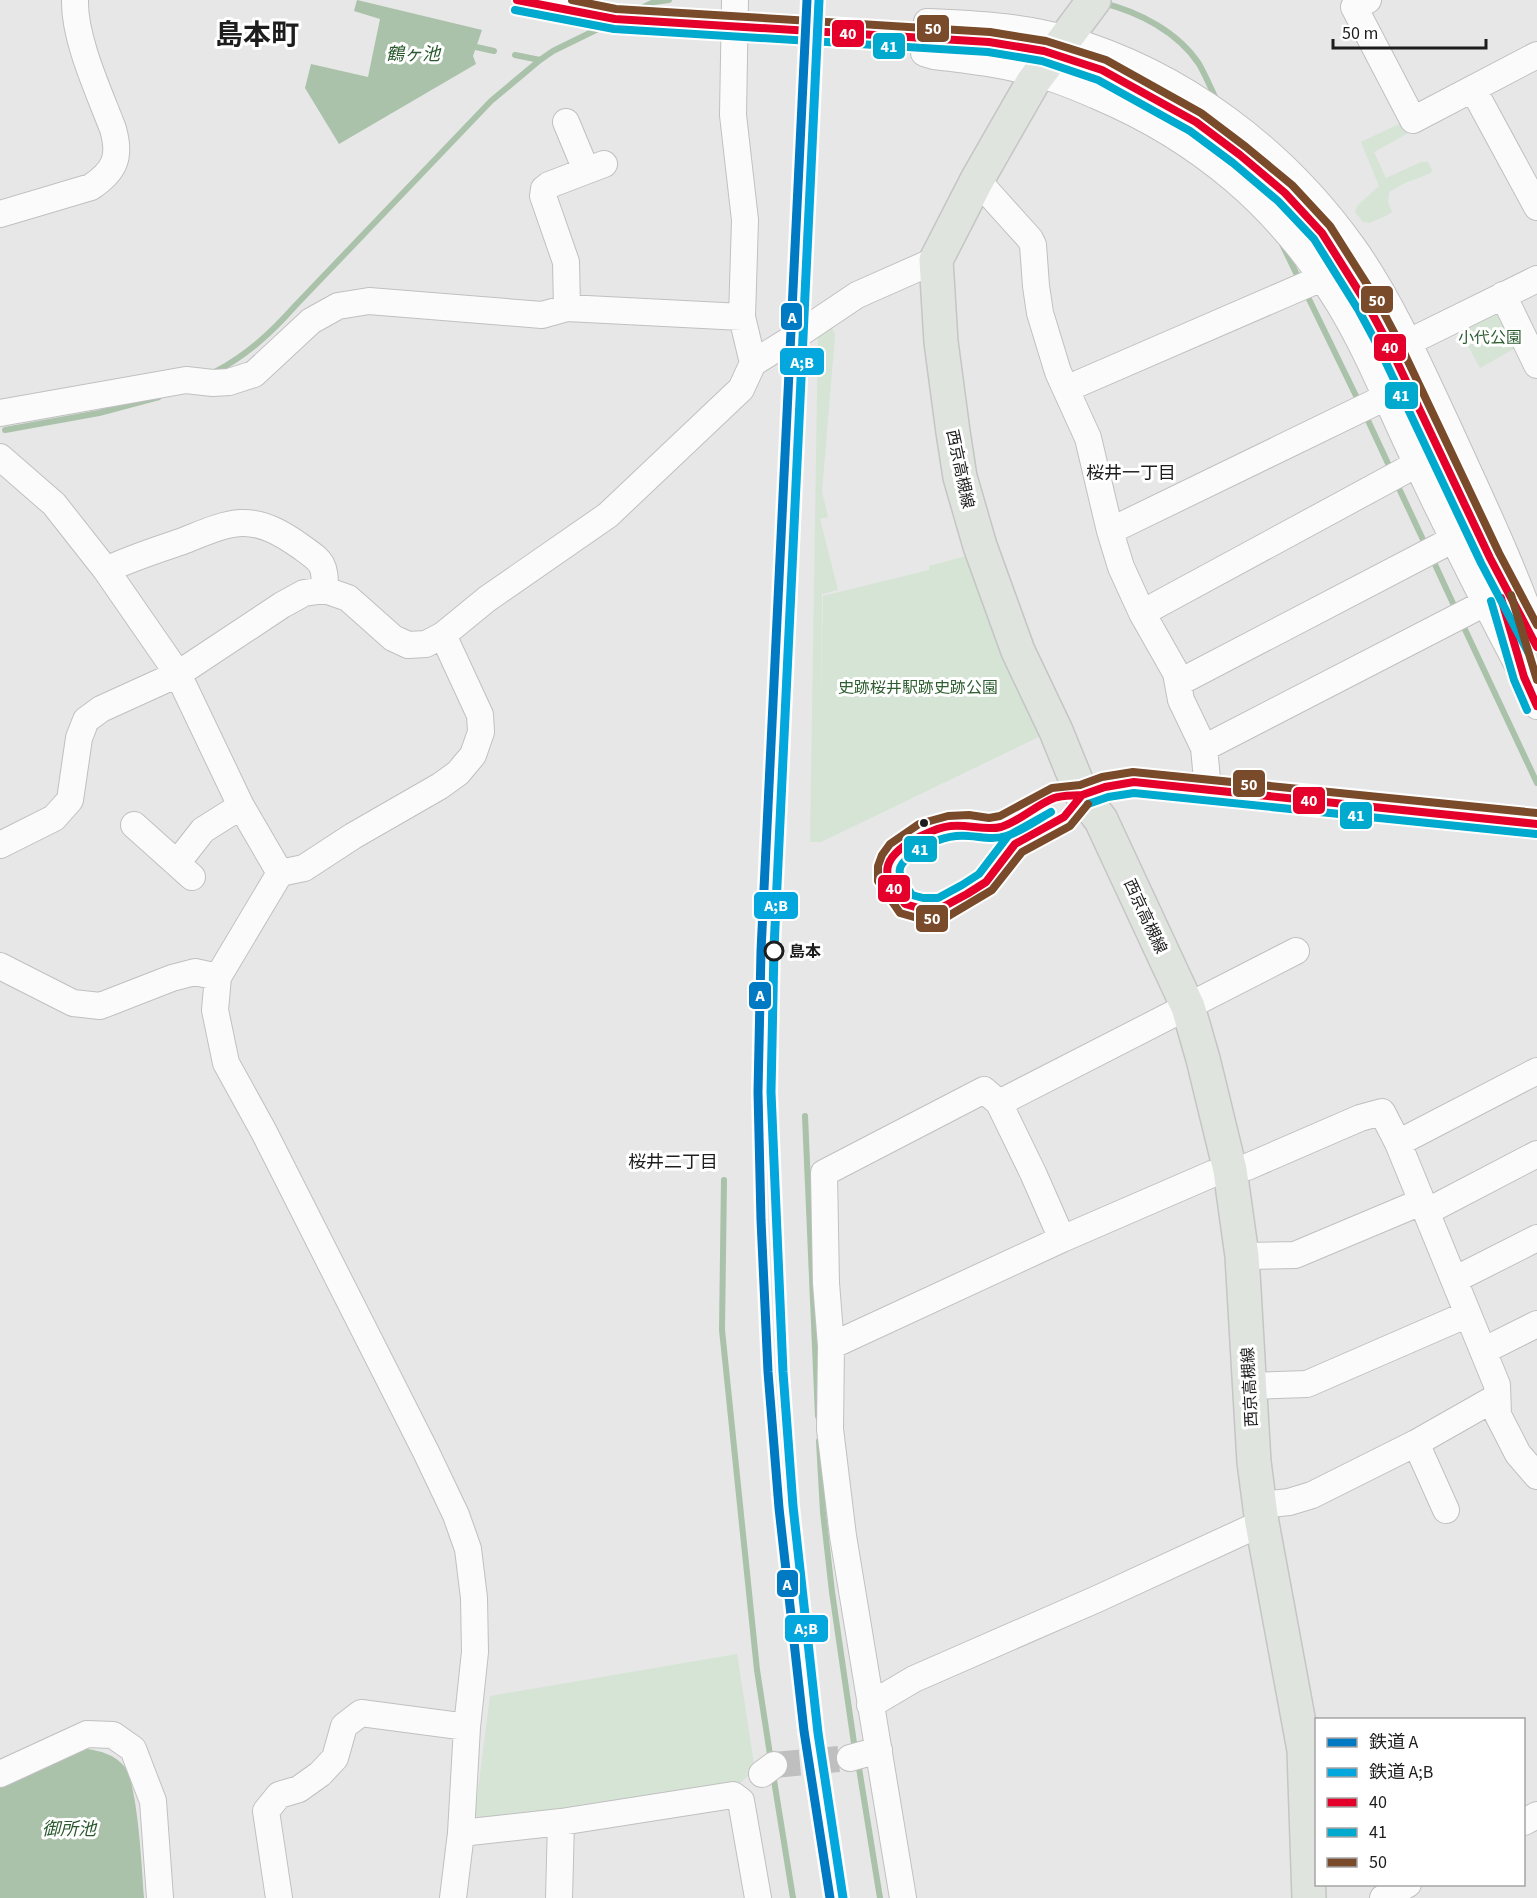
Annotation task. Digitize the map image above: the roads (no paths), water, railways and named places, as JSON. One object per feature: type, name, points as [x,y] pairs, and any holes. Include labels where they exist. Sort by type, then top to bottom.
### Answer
[{"type":"main road","points":[[936,260],[977,180],[1039,74],[1089,6]]},
{"type":"main road","name":"西京高槻線","points":[[936,260],[941,342],[952,432],[960,477],[980,546],[1018,651],[1056,731],[1082,795],[1101,820],[1188,1007],[1230,1170],[1242,1256],[1254,1462],[1261,1514],[1304,1750],[1309,1898]]},
{"type":"street","points":[[0,214],[91,186],[104,178],[117,153],[117,142],[113,129],[78,34],[74,15],[75,0]]},
{"type":"street","points":[[735,0],[733,115],[745,220],[742,317],[753,363]]},
{"type":"street","points":[[1368,0],[1354,7],[1413,120],[1537,55]]},
{"type":"street","points":[[522,1],[615,19],[988,42],[1044,51],[1102,70],[1196,122],[1285,193],[1322,233],[1383,334],[1490,558],[1537,647]]},
{"type":"street","points":[[1537,635],[1528,578],[1409,342],[1354,249],[1332,219],[1291,174],[1232,122],[1167,81],[1125,60],[1065,39],[1001,27],[927,22],[924,52],[934,56],[997,64],[1039,74],[1118,105],[1197,150],[1225,170],[1259,201],[1290,236],[1322,278],[1359,339],[1417,464],[1537,706]]},
{"type":"street","points":[[1473,89],[1537,207]]},
{"type":"street","points":[[566,122],[595,167],[544,189],[543,196],[566,262],[567,308]]},
{"type":"street","points":[[977,180],[1030,238],[1033,245],[1040,313],[1058,372],[1088,438],[1121,567],[1142,613],[1176,673],[1181,700],[1203,748],[1208,789]]},
{"type":"street","points":[[0,845],[54,818],[70,800],[79,738],[86,720],[101,709],[178,674],[282,605],[304,593],[326,590],[348,598],[393,638],[408,645],[426,644],[443,635],[487,599],[608,515],[741,389],[753,363],[857,295],[936,260]]},
{"type":"street","points":[[1066,389],[1322,278]]},
{"type":"street","points":[[1409,342],[1537,279]]},
{"type":"street","points":[[1503,296],[1537,365]]},
{"type":"street","points":[[0,413],[203,382],[229,382],[254,374],[311,321],[338,306],[369,301],[542,315],[567,308],[742,317]]},
{"type":"street","points":[[1110,531],[1386,397]]},
{"type":"street","points":[[0,457],[54,504],[106,570],[178,674],[241,806],[280,873]]},
{"type":"street","points":[[1142,613],[1417,464]]},
{"type":"street","points":[[106,570],[217,528],[241,523],[266,527],[286,537],[320,560],[326,572],[326,590]]},
{"type":"street","points":[[1178,683],[1454,539]]},
{"type":"street","points":[[1490,558],[1524,677]]},
{"type":"street","points":[[1203,748],[1485,603]]},
{"type":"street","points":[[443,635],[480,715],[481,732],[473,755],[458,772],[440,786],[304,867],[280,873],[218,977],[215,1010],[226,1063],[264,1132],[426,1452],[456,1515],[468,1549],[474,1599],[475,1652],[467,1727],[461,1833],[453,1898]]},
{"type":"street","points":[[1082,795],[1105,787],[1134,782],[1537,824]]},
{"type":"street","points":[[134,825],[185,870],[203,830],[241,806]]},
{"type":"street","points":[[999,1103],[1296,951]]},
{"type":"street","points":[[0,966],[73,1003],[100,1006],[172,978],[195,972],[218,977]]},
{"type":"street","points":[[1398,1143],[1537,1071]]},
{"type":"street","points":[[903,1898],[843,1536],[830,1429],[831,1346],[826,1282],[824,1173],[984,1090],[999,1103],[1062,1239]]},
{"type":"street","points":[[831,1346],[1062,1239],[1212,1174],[1247,1167],[1360,1118],[1382,1112],[1398,1143],[1484,1351],[1497,1385],[1498,1415],[1528,1449],[1537,1476]]},
{"type":"street","points":[[1242,1256],[1295,1255],[1424,1207],[1537,1154]]},
{"type":"street","points":[[1454,1280],[1537,1238]]},
{"type":"street","points":[[1249,1386],[1307,1384],[1468,1314]]},
{"type":"street","points":[[1484,1351],[1537,1324]]},
{"type":"street","points":[[870,1705],[914,1679],[1097,1599],[1261,1514],[1289,1502],[1312,1496],[1416,1443],[1497,1397]]},
{"type":"street","points":[[1416,1443],[1446,1510]]},
{"type":"street","points":[[279,1898],[266,1811],[279,1795],[298,1789],[320,1774],[335,1758],[344,1726],[361,1713],[467,1727]]},
{"type":"street","points":[[0,1774],[87,1734],[113,1735],[133,1749],[153,1801],[160,1898]]},
{"type":"street","points":[[850,1758],[879,1750]]},
{"type":"street","points":[[461,1833],[561,1822],[733,1795],[741,1801],[758,1898]]},
{"type":"street","points":[[559,1898],[561,1822]]},
{"type":"street","points":[[1383,1898],[1404,1886]]},
{"type":"water","name":"鶴ヶ池","points":[[357,0],[482,30],[473,56],[476,64],[339,144],[305,88],[311,64],[368,77],[380,19],[354,11]]},
{"type":"water","name":"御所池","points":[[87,1749],[112,1756],[124,1766],[129,1775],[136,1808],[144,1898],[0,1898],[0,1784],[68,1753]]},
{"type":"waterway","points":[[637,10],[654,2],[669,0]]},
{"type":"waterway","points":[[1103,3],[1144,18],[1180,42],[1199,64],[1217,101]]},
{"type":"waterway","points":[[515,55],[540,60],[553,51],[604,26]]},
{"type":"waterway","points":[[476,47],[494,51]]},
{"type":"waterway","points":[[215,372],[248,351],[268,334],[491,101],[540,60]]},
{"type":"waterway","points":[[1282,244],[1299,279]]},
{"type":"waterway","points":[[1306,293],[1359,402]]},
{"type":"waterway","points":[[5,430],[99,413],[159,397]]},
{"type":"waterway","points":[[1365,414],[1391,470]]},
{"type":"waterway","points":[[1396,482],[1426,546]]},
{"type":"waterway","points":[[1432,558],[1457,612]]},
{"type":"waterway","points":[[1461,621],[1537,783]]},
{"type":"waterway","points":[[805,1116],[818,1416]]},
{"type":"waterway","points":[[724,1180],[722,1330],[757,1670],[771,1761]]},
{"type":"waterway","points":[[819,1441],[823,1512],[832,1592],[855,1750]]},
{"type":"waterway","points":[[858,1762],[880,1898]]},
{"type":"waterway","points":[[773,1774],[793,1898]]},
{"type":"tunnel","points":[[774,1765],[850,1758]]},
{"type":"rail line","name":"A","points":[[807,0],[761,951],[758,1092],[768,1372],[779,1508],[804,1731],[830,1898]]},
{"type":"rail line","name":"A;B","points":[[819,0],[774,948],[771,1092],[783,1372],[793,1506],[818,1733],[843,1898]]},
{"type":"place","name":"島本","points":[[774,951]]},
{"type":"district","name":"島本町","points":[[257,34]]},
{"type":"district","name":"桜井一丁目","points":[[1131,473]]},
{"type":"district","name":"桜井二丁目","points":[[673,1162]]},
{"type":"park label","name":"小代公園","points":[[1490,337]]},
{"type":"park label","name":"史跡桜井駅跡史跡公園","points":[[918,687]]}]
